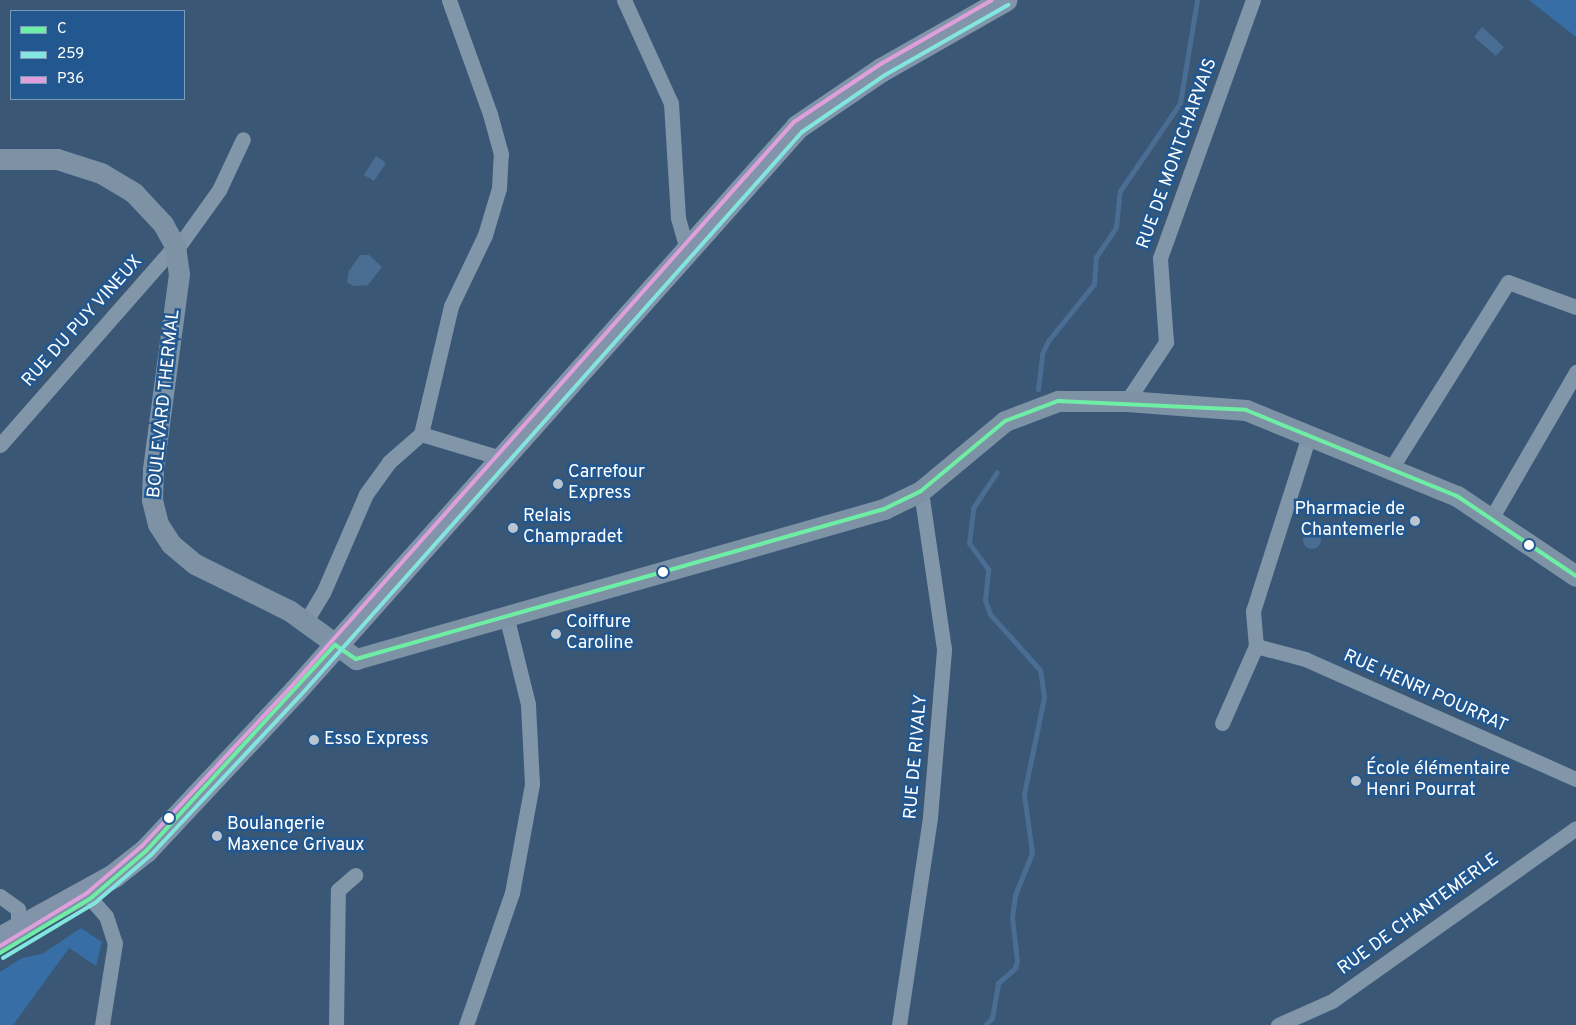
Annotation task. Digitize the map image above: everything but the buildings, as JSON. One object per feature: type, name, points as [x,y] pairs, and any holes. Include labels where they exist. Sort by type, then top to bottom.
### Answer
[{"type":"main road","points":[[0,953],[88,895],[146,851],[335,645],[798,127],[882,70],[1005,0]]},
{"type":"main road","points":[[0,159],[57,159],[112,178],[144,202],[175,248]]},
{"type":"main road","name":"BOULEVARD THERMAL","points":[[175,248],[177,289],[152,486],[158,524],[171,544],[195,564],[306,621],[335,645],[356,659],[507,619],[884,509],[920,491],[988,432],[1022,412],[1058,401],[1127,400],[1246,410],[1392,467],[1492,517],[1576,576]]},
{"type":"main road","points":[[9,934],[88,895]]},
{"type":"street","points":[[306,621],[323,593],[366,494],[388,462],[421,434],[451,306],[485,235],[499,188],[501,154],[492,122],[449,0]]},
{"type":"street","points":[[624,0],[671,103],[678,218],[687,249]]},
{"type":"street","name":"RUE DE MONTCHARVAIS","points":[[1127,400],[1166,342],[1160,258],[1253,0]]},
{"type":"street","name":"RUE DU PUY VINEUX","points":[[0,445],[175,248],[219,190],[243,140]]},
{"type":"street","points":[[1392,467],[1508,282],[1576,307]]},
{"type":"street","points":[[1492,517],[1576,372]]},
{"type":"street","points":[[421,434],[501,458]]},
{"type":"street","points":[[1222,723],[1256,646],[1253,611],[1309,435]]},
{"type":"street","name":"RUE DE RIVALY","points":[[899,1025],[930,818],[943,678],[944,649],[920,491]]},
{"type":"street","points":[[466,1025],[512,893],[532,784],[528,704],[507,619]]},
{"type":"street","name":"RUE HENRI POURRAT","points":[[1256,646],[1305,659],[1576,779]]},
{"type":"street","name":"RUE DE CHANTEMERLE","points":[[1278,1025],[1332,1001],[1576,828]]},
{"type":"street","points":[[336,1025],[338,890],[355,875]]},
{"type":"street","points":[[88,895],[106,916],[115,943],[102,1025]]},
{"type":"street","points":[[0,896],[18,909],[9,934]]},
{"type":"shaded area","points":[[1529,0],[1576,0],[1576,37]]},
{"type":"shaded area","points":[[1482,27],[1504,47],[1496,56],[1474,37]]},
{"type":"shaded area","points":[[376,156],[386,163],[374,181],[364,175]]},
{"type":"shaded area","points":[[360,255],[369,255],[382,267],[368,285],[353,286],[347,282],[349,271]]},
{"type":"shaded area","points":[[1308,531],[1316,531],[1321,536],[1319,547],[1308,549],[1303,544],[1303,536]]},
{"type":"shaded area","points":[[81,928],[102,942],[96,966],[69,948],[13,1025],[0,1025],[0,972],[22,958],[42,954]]},
{"type":"waterway","points":[[1038,389],[1042,354],[1048,341],[1094,284],[1096,257],[1116,227],[1120,191],[1180,103],[1197,0]]},
{"type":"waterway","points":[[985,1025],[992,1018],[998,983],[1015,968],[1017,961],[1012,917],[1015,895],[1032,853],[1024,794],[1044,697],[1040,670],[990,614],[985,600],[988,569],[969,543],[973,508],[997,472]]},
{"type":"transit line","name":"P36","points":[[0,946],[87,893],[142,846],[290,688],[794,122],[879,65],[992,0]]},
{"type":"transit line","name":"259","points":[[3,958],[95,903],[151,855],[300,696],[802,132],[885,75],[1008,5]]},
{"type":"transit line","name":"C","points":[[335,645],[356,659],[884,509],[921,491],[1005,421],[1058,401],[1246,410],[1457,496],[1576,576]]},
{"type":"transit line","name":"C","points":[[0,953],[91,898],[146,851],[335,645]]},
{"type":"place","name":"Carrefour Express","points":[[558,484]]},
{"type":"place","name":"Pharmacie de Chantemerle","points":[[1415,521]]},
{"type":"place","name":"Relais Champradet","points":[[513,528]]},
{"type":"place","name":"Coiffure Caroline","points":[[556,634]]},
{"type":"place","name":"Esso Express","points":[[314,740]]},
{"type":"place","name":"École élémentaire Henri Pourrat","points":[[1356,781]]},
{"type":"place","name":"Boulangerie Maxence Grivaux","points":[[217,836]]}]
